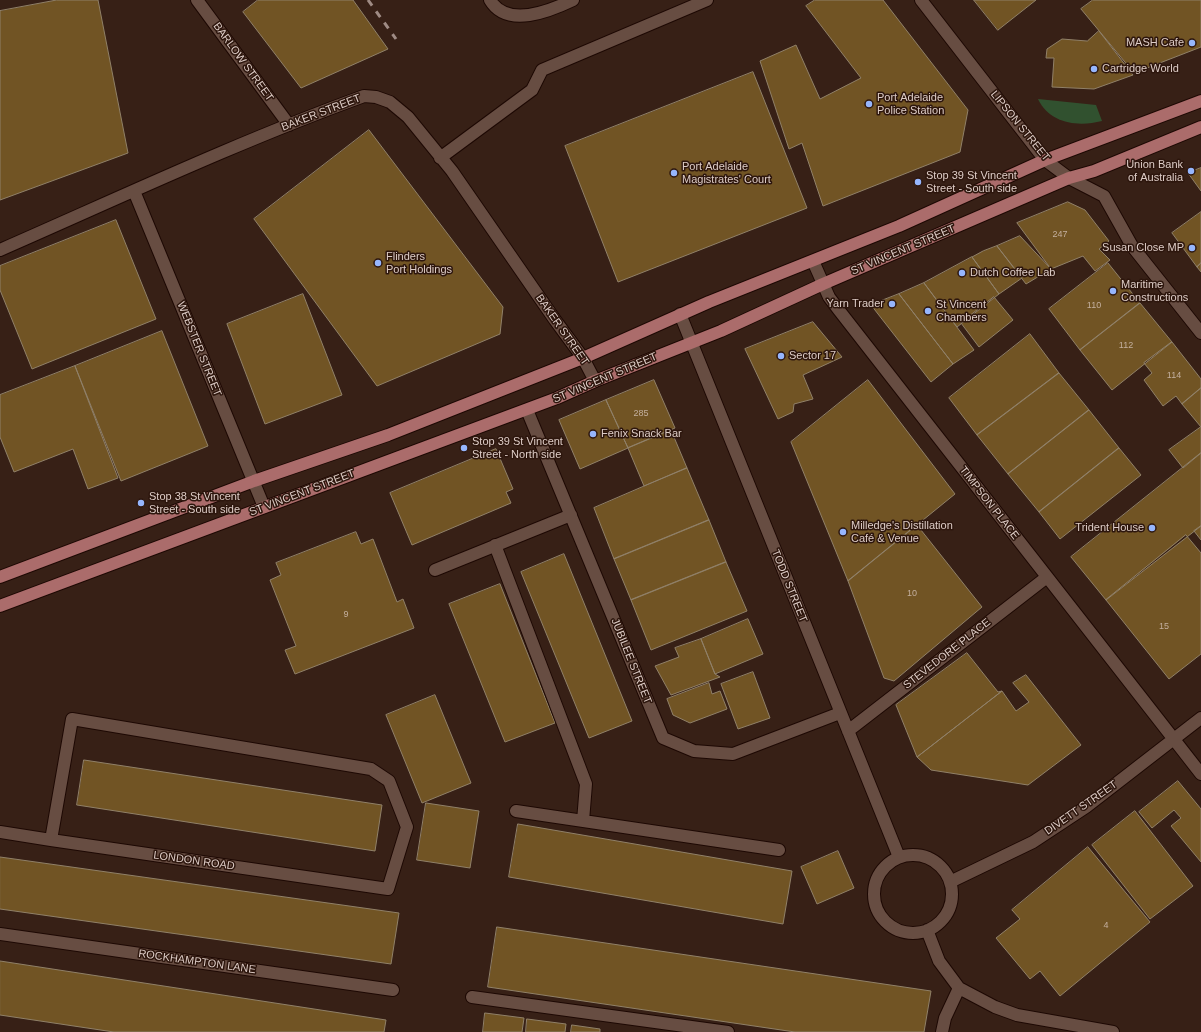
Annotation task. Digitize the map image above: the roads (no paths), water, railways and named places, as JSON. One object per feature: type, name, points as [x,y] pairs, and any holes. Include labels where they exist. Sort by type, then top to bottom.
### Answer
[{"type":"main road","points":[[0,577],[254,481],[388,435],[583,358],[680,314],[899,226],[1045,160],[1201,101]]},
{"type":"main road","name":"ST VINCENT STREET","points":[[0,606],[527,410],[595,381],[748,320],[823,284],[1069,178],[1094,171],[1201,127]]},
{"type":"street","name":"BARLOW STREET","points":[[197,0],[289,124]]},
{"type":"street","points":[[490,0],[493,6],[514,16],[541,13],[573,0]]},
{"type":"street","points":[[440,158],[532,90],[542,70],[707,0]]},
{"type":"street","name":"LIPSON STREET","points":[[921,0],[1045,160],[1069,178],[1104,196],[1132,246],[1201,333]]},
{"type":"street","name":"BAKER STREET","points":[[0,250],[289,124],[364,96],[376,97],[390,102],[408,117],[440,158],[583,358],[595,381]]},
{"type":"street","name":"WEBSTER STREET","points":[[134,191],[264,507]]},
{"type":"street","name":"TIMPSON PLACE","points":[[813,261],[829,297],[838,309],[1201,774]]},
{"type":"street","name":"TODD STREET","points":[[680,314],[690,343],[899,857]]},
{"type":"street","name":"JUBILEE STREET","points":[[527,410],[663,738],[694,751],[733,754],[840,713]]},
{"type":"street","points":[[435,570],[571,515]]},
{"type":"street","points":[[495,545],[586,784],[583,821]]},
{"type":"street","name":"STEVEDORE PLACE","points":[[848,731],[1047,577]]},
{"type":"street","name":"DIVETT STREET","points":[[950,882],[1033,842],[1086,807],[1201,718]]},
{"type":"street","name":"LONDON ROAD","points":[[0,832],[51,840],[388,889],[407,827],[389,781],[371,769],[72,719],[51,840]]},
{"type":"street","points":[[516,811],[779,850]]},
{"type":"street","points":[[917,855],[933,860],[945,872],[950,882],[952,896],[948,911],[938,924],[928,930],[911,933],[896,930],[882,920],[876,908],[873,893],[878,875],[888,863],[899,857],[917,855]]},
{"type":"street","points":[[928,930],[939,961],[959,988],[995,1007],[1017,1015],[1113,1032]]},
{"type":"street","name":"ROCKHAMPTON LANE","points":[[0,934],[393,990]]},
{"type":"street","points":[[942,1032],[945,1018],[959,988]]},
{"type":"street","points":[[472,997],[728,1032]]},
{"type":"railway","points":[[368,0],[396,39]]},
{"type":"place","name":"MASH Cafe","points":[[1192,43]]},
{"type":"place","name":"Cartridge World","points":[[1094,69]]},
{"type":"place","name":"Port Adelaide Police Station","points":[[869,104]]},
{"type":"place","name":"Union Bank of Australia","points":[[1191,171]]},
{"type":"place","name":"Port Adelaide Magistrates' Court","points":[[674,173]]},
{"type":"place","name":"Stop 39 St Vincent Street - South side","points":[[918,182]]},
{"type":"place","name":"Susan Close MP","points":[[1192,248]]},
{"type":"place","name":"Flinders Port Holdings","points":[[378,263]]},
{"type":"place","name":"Dutch Coffee Lab","points":[[962,273]]},
{"type":"place","name":"Maritime Constructions","points":[[1113,291]]},
{"type":"place","name":"Yarn Trader","points":[[892,304]]},
{"type":"place","name":"St Vincent Chambers","points":[[928,311]]},
{"type":"place","name":"Sector 17","points":[[781,356]]},
{"type":"place","name":"Fenix Snack Bar","points":[[593,434]]},
{"type":"place","name":"Stop 39 St Vincent Street - North side","points":[[464,448]]},
{"type":"place","name":"Stop 38 St Vincent Street - South side","points":[[141,503]]},
{"type":"place","name":"Trident House","points":[[1152,528]]},
{"type":"place","name":"Milledge's Distillation Café & Venue","points":[[843,532]]}]
